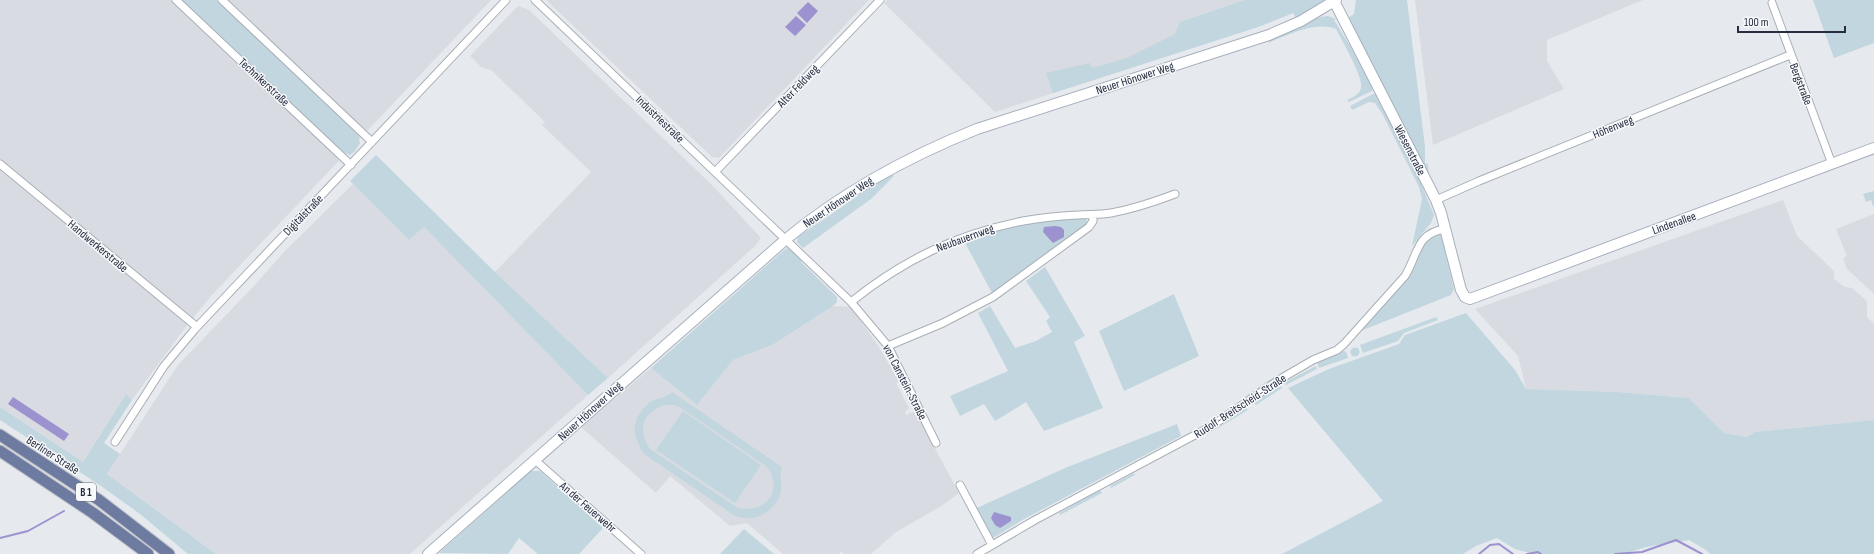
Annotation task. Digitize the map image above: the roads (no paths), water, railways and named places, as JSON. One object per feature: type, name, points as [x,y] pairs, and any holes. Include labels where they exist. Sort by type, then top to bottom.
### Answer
[{"type":"main road","name":"Wiesenstraße","points":[[1335,1],[1436,200],[1461,290],[1465,297],[1474,299]]},
{"type":"main road","name":"Neuer Hönower Weg","points":[[428,554],[785,240],[803,225],[884,171],[936,146],[977,129],[1269,35],[1301,21],[1335,1]]},
{"type":"main road","name":"Lindenallee","points":[[1474,299],[1874,148]]},
{"type":"main road","name":"Berliner Straße","points":[[0,435],[99,500],[169,554]]},
{"type":"main road","name":"B 1","points":[[0,451],[93,513],[148,554]]},
{"type":"street","name":"Technikerstraße","points":[[176,0],[351,164]]},
{"type":"street","points":[[222,0],[372,142]]},
{"type":"street","name":"Digitalstraße","points":[[115,442],[164,366],[197,327],[506,0]]},
{"type":"street","name":"Industriestraße","points":[[535,0],[785,240]]},
{"type":"street","name":"Alter Feldweg","points":[[715,172],[880,0]]},
{"type":"street","name":"Bergstraße","points":[[1772,3],[1790,55],[1832,164]]},
{"type":"street","name":"Höhenweg","points":[[1436,200],[1485,178],[1790,55]]},
{"type":"street","name":"Handwerkerstraße","points":[[0,164],[197,327]]},
{"type":"street","name":"Neubauernweg","points":[[851,302],[879,280],[907,263],[935,249],[972,234],[1024,221],[1093,215],[1130,209],[1174,194]]},
{"type":"street","points":[[888,346],[943,323],[993,297],[1088,227],[1093,221],[1093,215]]},
{"type":"street","name":"Rudolf-Breitscheid-Straße","points":[[977,554],[1068,502],[1210,428],[1282,378],[1313,360],[1336,350],[1344,344],[1405,276],[1421,242],[1433,231],[1445,228]]},
{"type":"street","name":"von Canstein-Straße","points":[[785,240],[851,302],[888,346],[936,443]]},
{"type":"street","name":"An der Feuerwehr","points":[[535,460],[641,554]]},
{"type":"street","points":[[960,485],[992,545]]},
{"type":"waterway","points":[[0,538],[28,531],[64,511]]},
{"type":"waterway","points":[[1615,554],[1642,552],[1676,540],[1702,554]]},
{"type":"waterway","points":[[1479,554],[1490,545],[1499,544],[1513,554]]},
{"type":"waterway","points":[[1527,554],[1538,552],[1541,554]]}]
